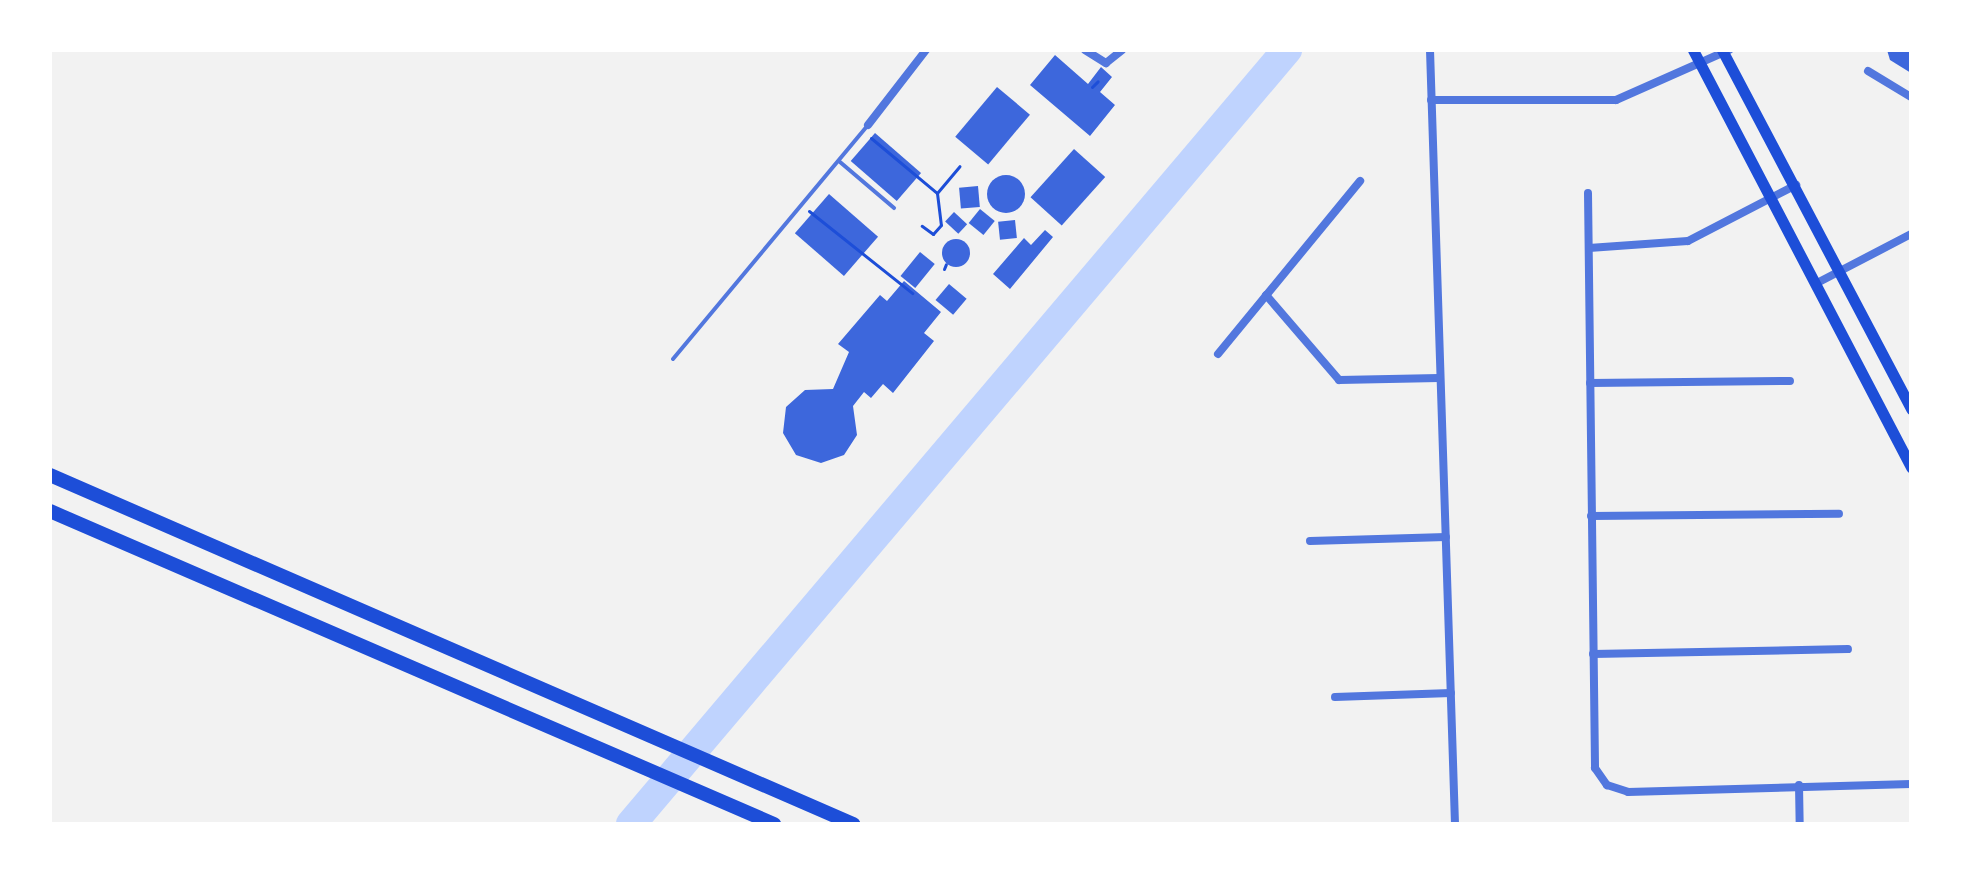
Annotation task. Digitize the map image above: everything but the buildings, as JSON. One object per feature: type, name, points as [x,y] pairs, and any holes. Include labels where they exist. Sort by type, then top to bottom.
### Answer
[{"type":"highway","points":[[50,475],[623,727],[746,776],[853,824]]},
{"type":"highway","points":[[50,511],[603,754],[726,801],[774,824]]},
{"type":"main road","points":[[1693,50],[1911,467]]},
{"type":"main road","points":[[1725,51],[1911,409]]},
{"type":"street","points":[[868,125],[926,50]]},
{"type":"street","points":[[1085,50],[1106,63],[1121,51]]},
{"type":"street","points":[[1430,50],[1455,824]]},
{"type":"street","points":[[1431,100],[1616,100],[1725,51]]},
{"type":"street","points":[[1868,71],[1911,97]]},
{"type":"street","points":[[1218,354],[1360,181]]},
{"type":"street","points":[[1589,248],[1688,241],[1797,185]]},
{"type":"street","points":[[1588,193],[1595,768],[1607,785],[1628,792],[1911,784]]},
{"type":"street","points":[[1817,283],[1911,234]]},
{"type":"street","points":[[1266,295],[1339,380],[1439,378]]},
{"type":"street","points":[[1590,383],[1790,381]]},
{"type":"street","points":[[1591,516],[1839,514]]},
{"type":"street","points":[[1310,541],[1446,537]]},
{"type":"street","points":[[1593,654],[1848,649]]},
{"type":"street","points":[[1335,697],[1451,693]]},
{"type":"street","points":[[1799,785],[1800,824]]},
{"type":"lane","points":[[673,359],[868,125]]},
{"type":"lane","points":[[840,162],[894,208]]},
{"type":"path","points":[[1092,87],[1098,81]]},
{"type":"path","points":[[871,138],[937,193],[941,225],[933,234],[922,226]]},
{"type":"path","points":[[937,193],[960,166]]},
{"type":"path","points":[[809,211],[912,293]]},
{"type":"waterway","points":[[631,824],[1287,50]]}]
